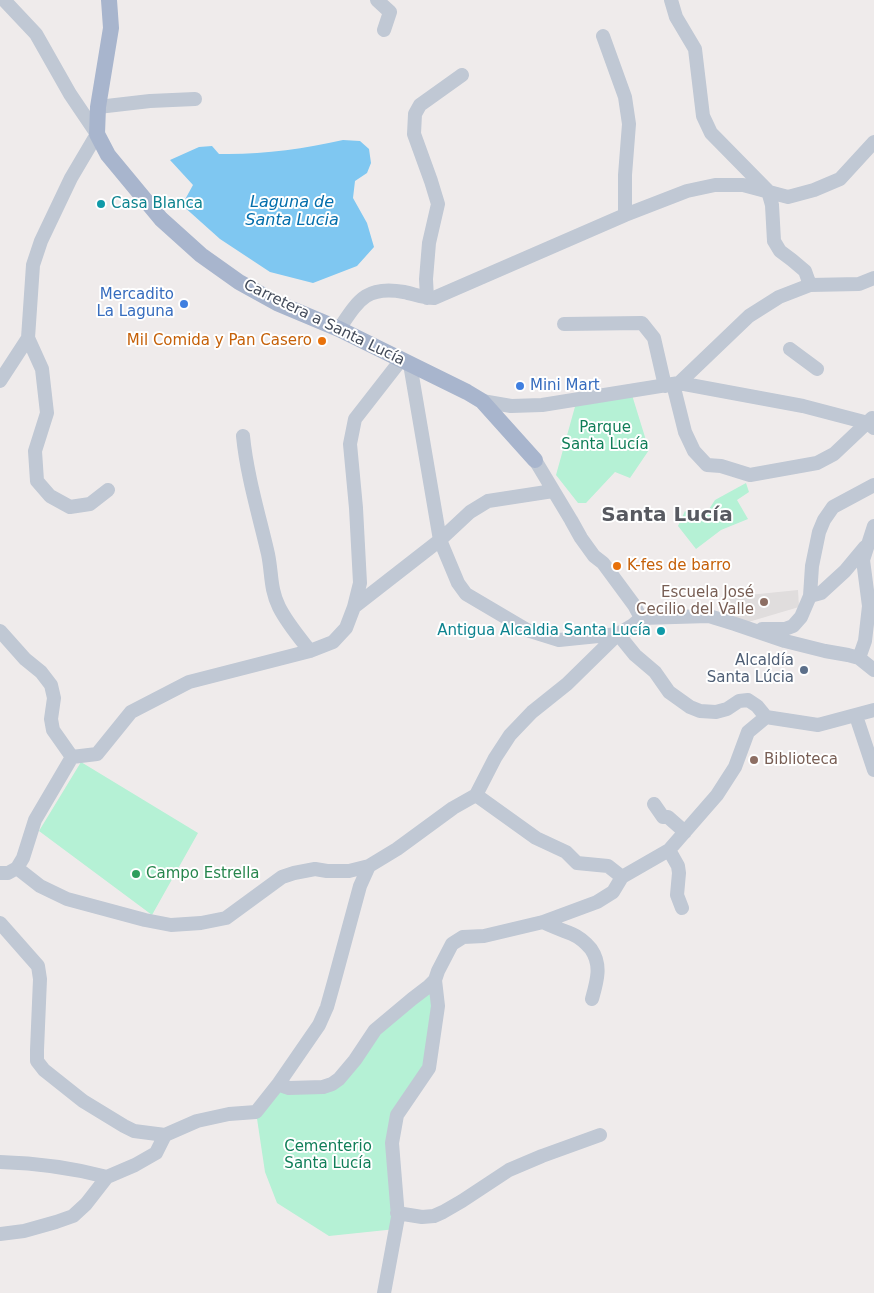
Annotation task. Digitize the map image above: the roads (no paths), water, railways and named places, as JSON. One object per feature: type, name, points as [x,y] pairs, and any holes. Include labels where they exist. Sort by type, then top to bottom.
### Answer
[{"type":"main road","points":[[97,134],[98,107],[111,28],[109,0]]},
{"type":"main road","name":"Carretera a Santa Lucía","points":[[97,134],[108,155],[161,218],[201,255],[239,282],[270,299],[339,329],[468,392],[482,401],[496,419],[535,460]]},
{"type":"street","points":[[0,381],[28,338],[34,265],[40,241],[97,134],[70,94],[36,34],[4,0]]},
{"type":"street","points":[[377,0],[390,12],[384,30]]},
{"type":"street","points":[[671,0],[676,17],[695,49],[703,116],[711,133],[768,191],[772,205],[774,241],[780,251],[804,271],[810,285]]},
{"type":"street","points":[[603,36],[625,97],[629,124],[625,176],[625,215]]},
{"type":"street","points":[[427,298],[428,243],[438,204],[414,134],[415,114],[420,105],[462,74]]},
{"type":"street","points":[[98,107],[150,101],[195,99]]},
{"type":"street","points":[[339,329],[356,304],[376,291],[398,291],[434,298],[625,215],[687,191],[715,185],[743,185],[788,196],[814,190],[840,179],[874,142]]},
{"type":"street","points":[[672,384],[749,316],[779,297],[810,285],[859,284],[874,278]]},
{"type":"street","points":[[564,324],[642,323],[654,338],[672,384],[684,432],[694,452],[707,465],[721,466],[750,475],[817,463],[834,454],[872,422]]},
{"type":"street","points":[[28,338],[42,369],[47,413],[35,451],[37,481],[50,496],[70,507],[90,504],[108,490]]},
{"type":"street","points":[[790,349],[817,369]]},
{"type":"street","points":[[406,362],[440,540],[458,583],[466,594],[528,630],[559,640],[618,634]]},
{"type":"street","points":[[72,757],[97,754],[131,712],[188,682],[310,651],[333,642],[346,628],[360,583],[350,444],[355,419],[406,362]]},
{"type":"street","points":[[482,401],[511,406],[542,405],[672,384],[803,406],[872,422]]},
{"type":"street","points":[[243,436],[248,472],[268,557],[272,591],[288,622],[310,651]]},
{"type":"street","points":[[535,460],[581,538],[594,556],[603,563],[634,605],[640,618]]},
{"type":"street","points":[[751,629],[785,629],[793,626],[801,617],[810,596],[812,566],[819,532],[824,520],[833,507],[874,485]]},
{"type":"street","points":[[354,607],[440,540],[470,512],[488,501],[553,491]]},
{"type":"street","points":[[859,658],[865,641],[868,606],[863,560],[874,526]]},
{"type":"street","points":[[810,596],[821,593],[868,545]]},
{"type":"street","points":[[17,868],[40,886],[67,898],[145,920],[171,925],[201,923],[226,918],[282,877],[294,872],[315,869],[327,871],[349,870],[369,866],[397,849],[453,808],[476,795],[495,758],[510,735],[532,712],[567,684],[618,634],[633,625],[640,618],[710,616],[785,641],[859,658],[874,670]]},
{"type":"street","points":[[0,631],[25,660],[41,672],[51,685],[54,698],[51,719],[53,730],[72,757]]},
{"type":"street","points":[[618,634],[635,655],[655,672],[670,692],[690,707],[700,711],[716,712],[727,709],[739,701],[748,700],[757,706],[766,717],[818,725],[874,710]]},
{"type":"street","points":[[856,716],[874,770]]},
{"type":"street","points":[[384,1293],[398,1217],[392,1143],[397,1115],[429,1068],[438,1006],[435,980],[452,944],[463,937],[484,936],[543,922],[597,902],[613,892],[622,877],[669,850],[685,832],[716,795],[735,767],[748,732],[766,717]]},
{"type":"street","points":[[0,873],[8,874],[17,868],[23,858],[34,820],[72,757]]},
{"type":"street","points":[[476,795],[536,838],[566,852],[578,863],[608,866],[622,877]]},
{"type":"street","points":[[654,804],[663,817],[668,817],[685,832]]},
{"type":"street","points":[[669,850],[678,866],[677,895],[682,908]]},
{"type":"street","points":[[0,923],[38,966],[40,979],[36,1050],[38,1061],[44,1070],[82,1101],[124,1126],[134,1131],[165,1135],[197,1121],[229,1114],[256,1112],[279,1083],[319,1025],[327,1007],[360,886],[369,866]]},
{"type":"street","points":[[543,922],[574,935],[586,944],[595,956],[598,968],[592,999]]},
{"type":"street","points":[[279,1083],[289,1088],[323,1087],[332,1084],[355,1060],[375,1030],[435,980]]},
{"type":"street","points":[[0,1234],[24,1231],[74,1216],[108,1176],[135,1165],[156,1153],[165,1135]]},
{"type":"street","points":[[397,1213],[422,1217],[434,1216],[508,1170],[600,1135]]},
{"type":"street","points":[[0,1162],[54,1166],[108,1176]]},
{"type":"water","name":"Laguna de Santa Lucia","points":[[343,140],[360,141],[369,149],[371,163],[367,173],[355,181],[353,198],[367,223],[374,247],[357,266],[313,283],[270,272],[220,239],[182,205],[193,185],[170,160],[199,147],[212,146],[219,154],[250,154],[297,149]]},
{"type":"place","name":"Casa Blanca","points":[[101,204]]},
{"type":"place","name":"Mercadito La Laguna","points":[[184,304]]},
{"type":"place","name":"Mil Comida y Pan Casero","points":[[322,341]]},
{"type":"place","name":"Mini Mart","points":[[520,386]]},
{"type":"place","name":"K-fes de barro","points":[[617,566]]},
{"type":"place","name":"Escuela José Cecilio del Valle","points":[[764,602]]},
{"type":"place","name":"Antigua Alcaldia Santa Lucía","points":[[661,631]]},
{"type":"place","name":"Alcaldía Santa Lúcia","points":[[804,670]]},
{"type":"place","name":"Biblioteca","points":[[754,760]]},
{"type":"place","name":"Campo Estrella","points":[[136,874]]},
{"type":"district","name":"Santa Lucía","points":[[667,516]]},
{"type":"park label","name":"Parque Santa Lucía","points":[[605,436]]},
{"type":"park label","name":"Cementerio Santa Lucía","points":[[328,1156]]}]
